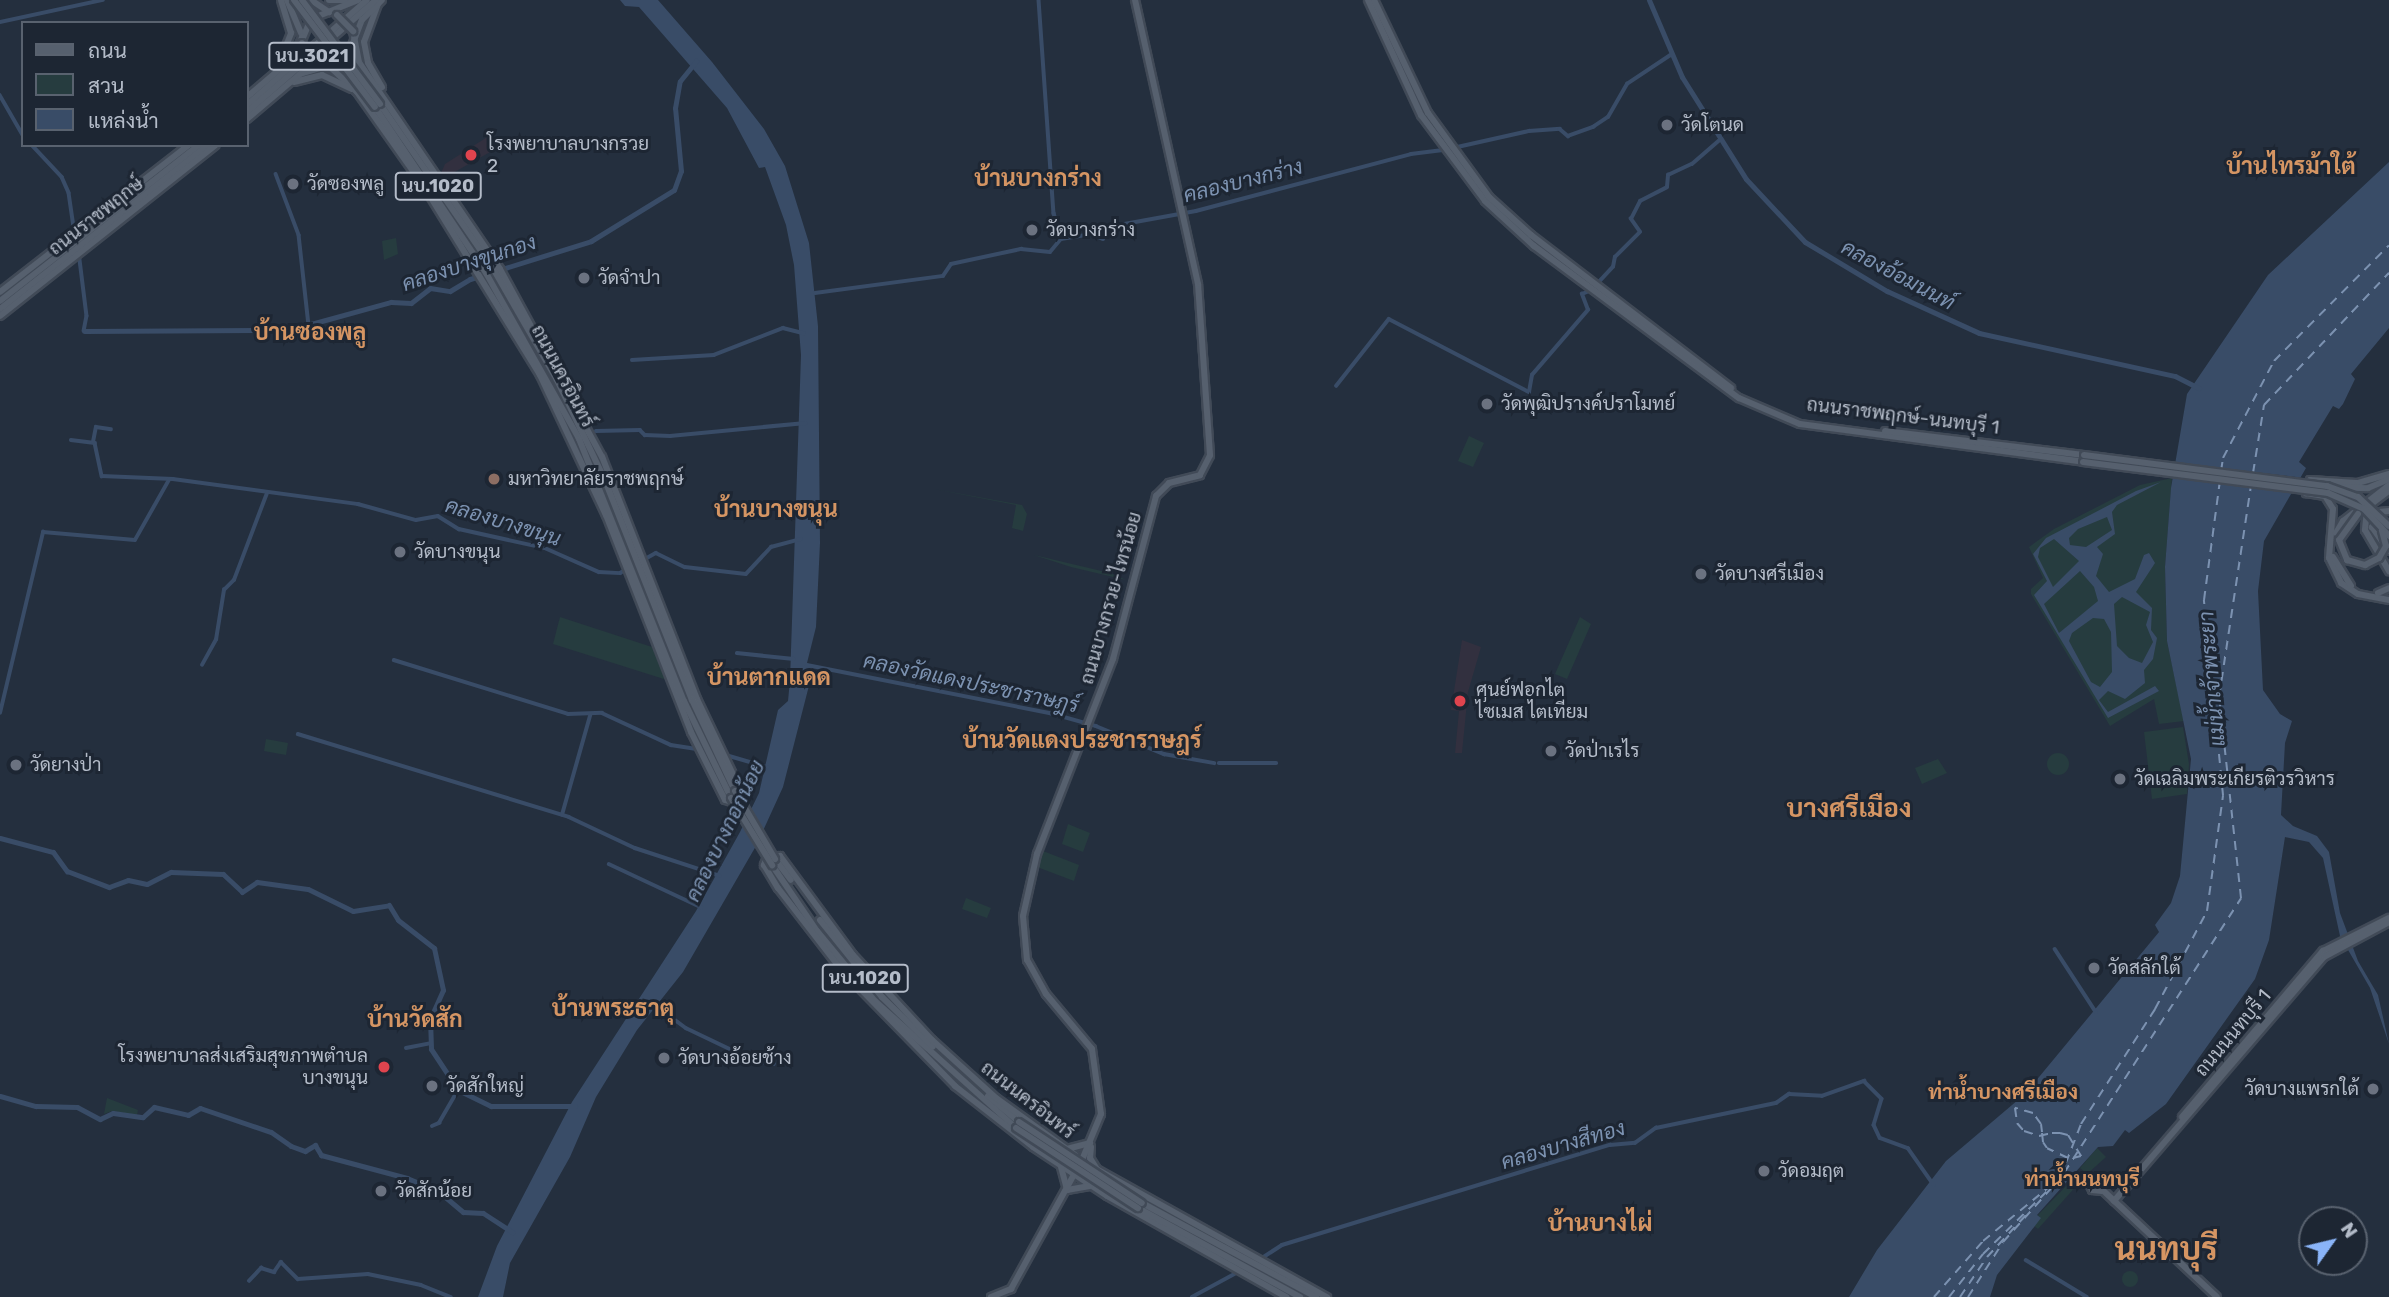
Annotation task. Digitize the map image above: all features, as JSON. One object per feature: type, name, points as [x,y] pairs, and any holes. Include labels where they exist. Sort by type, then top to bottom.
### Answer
[{"type":"main road","points":[[272,75],[287,52],[291,33],[281,0]]},
{"type":"main road","name":"ถนนนครอินทร์","points":[[287,0],[293,3],[377,105],[492,275],[579,439],[708,754],[817,931],[875,1001],[1018,1125],[1243,1273],[1286,1297]]},
{"type":"main road","name":"ถนนนครอินทร์","points":[[302,0],[377,105],[562,378],[602,457],[705,731],[733,794]]},
{"type":"main road","points":[[293,3],[305,9],[309,0],[334,13],[353,31],[354,39],[348,56],[325,65],[308,56],[302,40],[311,19],[334,13],[358,0]]},
{"type":"main road","points":[[329,0],[350,0]]},
{"type":"main road","name":"นบ.3021","points":[[248,104],[367,0]]},
{"type":"main road","name":"ถนนบางกรวย-ไทรน้อย","points":[[991,1297],[1009,1292],[1075,1175],[1091,1142],[1102,1107],[1096,1057],[1033,975],[1023,928],[1037,854],[1116,648],[1158,490],[1169,482],[1200,475],[1210,455],[1198,284],[1135,0]]},
{"type":"main road","name":"ถนนราชพฤกษ์-นนทบุรี 1","points":[[1368,0],[1416,107],[1485,201],[1528,241],[1595,287],[1740,396],[1800,424],[2327,486],[2358,497],[2389,526]]},
{"type":"main road","name":"ถนนราชพฤกษ์-นนทบุรี 1","points":[[1374,0],[1422,103],[1447,149]]},
{"type":"main road","points":[[379,1],[367,25],[365,52],[406,128]]},
{"type":"main road","name":"นบ.3021","points":[[354,39],[362,20],[379,1]]},
{"type":"main road","name":"นบ.3021","points":[[248,112],[379,1]]},
{"type":"main road","name":"ถนนนครอินทร์","points":[[293,3],[302,40]]},
{"type":"main road","name":"ถนนนครอินทร์","points":[[325,65],[349,81],[492,275],[566,426],[630,567],[688,725],[725,800],[734,805],[743,796],[725,760],[641,560],[575,416],[406,128],[361,66],[354,39]]},
{"type":"main road","name":"นบ.3021","points":[[248,96],[293,57],[302,40]]},
{"type":"main road","name":"นบ.3021","points":[[248,118],[305,71],[325,65]]},
{"type":"main road","points":[[349,81],[349,66],[361,66]]},
{"type":"main road","points":[[289,84],[322,75],[357,92]]},
{"type":"main road","points":[[82,243],[187,147]]},
{"type":"main road","name":"ถนนราชพฤกษ์","points":[[82,243],[197,147]]},
{"type":"main road","name":"ถนนราชพฤกษ์","points":[[0,301],[165,182],[206,147]]},
{"type":"main road","points":[[0,292],[75,248],[184,172],[214,147]]},
{"type":"main road","points":[[408,164],[430,187]]},
{"type":"main road","points":[[165,182],[184,172]]},
{"type":"main road","points":[[137,195],[155,174]]},
{"type":"main road","points":[[0,315],[75,248]]},
{"type":"main road","name":"ถนนราชพฤกษ์","points":[[0,309],[75,248]]},
{"type":"main road","points":[[0,315],[16,297]]},
{"type":"main road","points":[[562,378],[575,416]]},
{"type":"main road","points":[[566,426],[579,439]]},
{"type":"main road","points":[[1881,427],[2062,456]]},
{"type":"main road","points":[[1880,439],[2062,456]]},
{"type":"main road","name":"ถนนราชพฤกษ์-นนทบุรี 1","points":[[2062,456],[2317,492],[2356,504],[2378,522],[2389,536]]},
{"type":"main road","points":[[2327,486],[2368,488],[2389,477]]},
{"type":"main road","points":[[2389,477],[2366,482],[2310,480],[2306,493],[2325,496],[2333,509],[2329,558],[2341,583],[2358,594],[2389,598]]},
{"type":"main road","points":[[2389,485],[2343,521],[2333,542],[2334,564],[2344,580],[2359,591],[2378,593],[2389,598]]},
{"type":"main road","points":[[2378,522],[2385,538],[2383,553],[2370,564],[2351,563],[2342,553],[2339,540],[2358,514],[2389,491]]},
{"type":"main road","points":[[2372,503],[2363,525],[2389,571]]},
{"type":"main road","points":[[2389,511],[2379,512],[2372,527],[2389,551]]},
{"type":"main road","points":[[2378,593],[2389,588]]},
{"type":"main road","points":[[688,725],[708,754]]},
{"type":"main road","points":[[705,731],[725,760]]},
{"type":"main road","name":"ถนนนครอินทร์","points":[[1301,1293],[1253,1257],[1082,1160],[996,1098],[903,1011],[811,901],[780,856],[767,857],[766,869],[797,913],[871,1004],[989,1114],[1091,1186],[1169,1233],[1236,1266],[1301,1293],[1316,1297]]},
{"type":"main road","name":"ถนนนครอินทร์","points":[[774,862],[838,946],[882,998],[969,1084]]},
{"type":"main road","points":[[811,901],[838,946]]},
{"type":"main road","points":[[797,913],[817,931]]},
{"type":"main road","name":"ถนนนนทบุรี 1","points":[[2113,1201],[2322,959],[2341,942],[2389,920]]},
{"type":"main road","points":[[969,1084],[996,1098]]},
{"type":"main road","points":[[969,1084],[989,1114]]},
{"type":"main road","points":[[1091,1142],[1090,1158],[1098,1170],[1088,1175],[1091,1186],[1067,1190],[1059,1164],[1068,1160],[1065,1148],[1091,1142]]},
{"type":"main road","points":[[2102,1191],[2217,1297]]},
{"type":"main road","name":"ถนนนครอินทร์","points":[[1140,1205],[1325,1297]]},
{"type":"main road","points":[[1169,1233],[1207,1247]]},
{"type":"main road","points":[[1301,1293],[1325,1297]]},
{"type":"shaded area","name":"โรงพยาบาลบางกรวย 2","points":[[492,134],[499,147],[444,178],[441,173],[445,164]]},
{"type":"shaded area","name":"ศูนย์ฟอกไต ไซเมส ไตเทียม","points":[[1462,640],[1481,647],[1468,692],[1462,753],[1455,753],[1459,711],[1451,710]]},
{"type":"green space","points":[[396,238],[398,254],[384,260],[382,241]]},
{"type":"green space","points":[[1469,436],[1484,443],[1473,467],[1458,461]]},
{"type":"green space","points":[[2172,478],[2165,567],[2167,641],[2184,721],[2159,724],[2154,699],[2110,726],[2031,594],[2031,589],[2043,578],[2029,547],[2054,529],[2140,485]]},
{"type":"green space","points":[[934,489],[1022,505],[1027,514],[1023,531],[1012,528],[1016,505]]},
{"type":"green space","points":[[1034,555],[1110,573],[1126,580],[1071,567]]},
{"type":"green space","points":[[560,617],[652,647],[667,680],[553,644]]},
{"type":"green space","points":[[1580,617],[1591,624],[1567,679],[1555,674]]},
{"type":"green space","points":[[2183,727],[2189,764],[2187,794],[2152,799],[2144,732]]},
{"type":"green space","points":[[266,739],[288,743],[286,755],[264,751]]},
{"type":"green space","points":[[2058,753],[2066,756],[2069,764],[2066,772],[2058,775],[2050,772],[2047,764],[2050,756]]},
{"type":"green space","points":[[1938,759],[1947,773],[1922,784],[1915,768]]},
{"type":"green space","points":[[1068,824],[1090,833],[1083,852],[1062,844]]},
{"type":"green space","points":[[1043,851],[1079,865],[1074,881],[1037,867]]},
{"type":"green space","points":[[966,898],[991,908],[987,918],[962,909]]},
{"type":"green space","points":[[107,1098],[138,1110],[137,1115],[112,1111],[104,1114]]},
{"type":"green space","points":[[2097,1148],[2106,1157],[2087,1174],[2080,1168]]},
{"type":"green space","points":[[2073,1179],[2078,1184],[2038,1229],[2034,1226],[2040,1219],[2037,1216]]},
{"type":"green space","points":[[2130,1271],[2136,1273],[2136,1285],[2130,1287],[2124,1285],[2122,1279],[2124,1273]]},
{"type":"water","points":[[620,0],[658,0],[712,62],[764,129],[785,166],[809,243],[818,326],[820,543],[816,627],[807,663],[813,670],[783,787],[756,846],[683,972],[637,1030],[596,1097],[570,1157],[510,1263],[503,1297],[478,1297],[497,1246],[572,1102],[696,911],[740,832],[759,793],[778,710],[788,701],[801,355],[794,265],[786,225],[765,167],[759,168],[727,108],[639,7],[625,6]]},
{"type":"water","name":"แม่น้ำเจ้าพระยา","points":[[2389,162],[2389,328],[2351,374],[2355,379],[2343,404],[2339,409],[2333,406],[2299,462],[2306,468],[2264,541],[2258,591],[2263,690],[2280,714],[2292,721],[2285,743],[2281,815],[2293,826],[2317,836],[2329,852],[2340,913],[2358,961],[2378,995],[2389,1044],[2370,988],[2340,936],[2323,858],[2309,842],[2285,837],[2269,940],[2255,979],[2166,1104],[2129,1133],[2125,1130],[2113,1146],[2098,1147],[2037,1215],[2041,1218],[1997,1275],[1990,1297],[1849,1297],[1877,1250],[1946,1161],[2025,1094],[2159,932],[2155,925],[2171,903],[2180,876],[2191,759],[2167,641],[2165,567],[2171,488],[2187,394],[2268,275]]},
{"type":"water","points":[[2161,482],[2117,505],[2112,512],[2115,534],[2097,547],[2103,554],[2096,576],[2109,592],[2135,579],[2144,555],[2149,553],[2155,563],[2136,592],[2152,608],[2151,630],[2157,638],[2153,659],[2144,670],[2145,683],[2125,699],[2108,691],[2099,700],[2108,712],[2155,686],[2159,691],[2108,718],[2034,595],[2047,581],[2033,554],[2046,538],[2136,491]],"holes":[[[2107,517],[2112,530],[2086,547],[2070,545],[2069,538],[2078,529]],[[2054,539],[2079,561],[2053,587],[2038,557],[2040,548]],[[2080,571],[2094,587],[2098,601],[2059,633],[2044,604]],[[2122,597],[2150,612],[2146,625],[2153,642],[2142,663],[2129,658],[2117,646],[2114,604]],[[2093,618],[2104,619],[2111,632],[2112,672],[2100,687],[2091,682],[2069,641],[2072,633]]]},
{"type":"pier","points":[[2171,462],[2304,478],[2297,491],[2169,476]]},
{"type":"waterway","points":[[0,22],[103,0]]},
{"type":"waterway","points":[[1039,0],[1054,213],[1061,239]]},
{"type":"waterway","name":"คลองอ้อมนนท์","points":[[1649,0],[1682,77],[1746,179],[1805,242],[1887,291],[1979,333],[2175,376],[2199,388]]},
{"type":"waterway","name":"คลองบางกร่าง","points":[[1453,148],[1529,131],[1560,129],[1568,136],[1593,127],[1608,117],[1627,84],[1672,54]]},
{"type":"waterway","name":"คลองบางขุนกอง","points":[[84,331],[289,330],[391,302],[411,303],[430,288],[450,291],[470,279],[591,241],[674,190],[681,171],[675,108],[680,81],[696,61]]},
{"type":"waterway","points":[[0,95],[21,132]]},
{"type":"waterway","points":[[1597,284],[1613,267],[1615,257],[1640,232],[1631,219],[1640,201],[1667,187],[1668,175],[1692,164],[1721,139]]},
{"type":"waterway","points":[[34,147],[62,177],[69,193],[75,234]]},
{"type":"waterway","name":"คลองบางกร่าง","points":[[815,293],[943,276],[951,264],[1021,249],[1050,252],[1061,239],[1092,234],[1103,239],[1108,227],[1196,211],[1411,154],[1445,150]]},
{"type":"waterway","points":[[276,174],[299,235],[309,326]]},
{"type":"waterway","points":[[79,252],[87,316],[84,331]]},
{"type":"waterway","points":[[1336,386],[1389,319],[1529,392],[1532,375],[1588,310],[1582,294],[1592,290]]},
{"type":"waterway","points":[[632,360],[714,355],[783,328],[803,333]]},
{"type":"waterway","points":[[596,431],[640,430],[645,435],[670,436],[805,423]]},
{"type":"waterway","points":[[93,442],[96,427],[111,429]]},
{"type":"waterway","name":"คลองบางขนุน","points":[[71,440],[95,443],[102,476],[173,479],[358,504],[416,520],[438,516],[459,529],[545,548],[599,572],[620,573],[656,553],[685,567],[746,574],[771,547],[801,539]]},
{"type":"waterway","points":[[0,713],[43,532],[135,540],[169,480]]},
{"type":"waterway","points":[[202,665],[216,640],[224,590],[234,580],[267,493]]},
{"type":"waterway","points":[[737,653],[794,659]]},
{"type":"waterway","points":[[394,660],[568,714],[602,713],[671,745],[695,749]]},
{"type":"waterway","name":"คลองวัดแดงประชาราษฎร์","points":[[807,665],[1050,713],[1096,726],[1164,754],[1214,763]]},
{"type":"waterway","points":[[562,815],[590,716]]},
{"type":"waterway","name":"คลองบางกอกน้อย","points":[[298,734],[569,817],[635,848],[720,876]]},
{"type":"waterway","name":"คลองบางกอกน้อย","points":[[726,755],[767,767]]},
{"type":"waterway","name":"คลองวัดแดงประชาราษฎร์","points":[[1219,763],[1276,763]]},
{"type":"waterway","points":[[0,838],[53,852],[67,871],[109,887],[128,880],[147,884],[171,872],[223,874],[242,892],[257,882],[308,889],[353,911],[389,905],[398,920],[434,948],[443,990],[430,1019],[431,1049],[458,1090],[491,1106],[575,1106]]},
{"type":"waterway","name":"คลองบางกอกน้อย","points":[[609,864],[701,907]]},
{"type":"waterway","points":[[2055,949],[2096,1012]]},
{"type":"waterway","points":[[651,1002],[686,1028],[755,1061],[774,1064]]},
{"type":"waterway","points":[[406,1048],[431,1043]]},
{"type":"waterway","name":"คลองบางสีทอง","points":[[1259,1260],[1282,1245],[1610,1145],[1635,1143],[1656,1128],[1776,1103],[1789,1094],[1822,1096],[1864,1081],[1882,1099],[1874,1125],[1880,1138],[1908,1148],[1934,1185]]},
{"type":"waterway","points":[[432,1126],[439,1123],[458,1090]]},
{"type":"waterway","points":[[0,1096],[36,1106],[77,1107],[100,1119],[113,1113],[143,1117],[154,1107],[188,1115],[200,1108],[271,1132],[291,1146],[305,1151],[315,1145],[321,1155],[407,1178],[438,1191],[463,1212],[483,1213],[512,1232]]},
{"type":"waterway","points":[[2026,1260],[2087,1297]]},
{"type":"waterway","points":[[249,1281],[261,1268],[274,1272],[281,1262],[298,1279],[368,1274],[421,1285],[451,1297]]},
{"type":"waterway","name":"คลองบางสีทอง","points":[[1192,1297],[1240,1271]]},
{"type":"ferry route","points":[[2221,471],[2223,458],[2274,361],[2389,245]]},
{"type":"ferry route","points":[[2253,473],[2264,405],[2389,273]]},
{"type":"ferry route","points":[[1934,1297],[1983,1241],[2060,1178],[2081,1124],[2155,1009],[2207,911],[2223,795],[2204,600],[2220,480]]},
{"type":"ferry route","points":[[2064,1173],[2241,898],[2219,697],[2251,485]]},
{"type":"ferry route","points":[[2068,1158],[2047,1148],[2043,1142],[2042,1132],[2041,1124],[2033,1113],[2015,1108],[2017,1123],[2024,1131],[2039,1136],[2052,1133],[2068,1135],[2081,1156]]},
{"type":"ferry route","points":[[2073,1158],[2081,1156]]},
{"type":"ferry route","points":[[1968,1297],[2003,1242],[2056,1183]]},
{"type":"ferry route","points":[[1949,1297],[1983,1254],[2047,1191]]},
{"type":"ferry route","points":[[1960,1297],[1987,1257],[2026,1215]]},
{"type":"place","name":"วัดโตนด","points":[[1667,125]]},
{"type":"place","name":"โรงพยาบาลบางกรวย 2","points":[[471,155]]},
{"type":"place","name":"วัดซองพลู","points":[[293,184]]},
{"type":"place","name":"วัดบางกร่าง","points":[[1032,230]]},
{"type":"place","name":"วัดจําปา","points":[[584,278]]},
{"type":"place","name":"วัดพุฒิปรางค์ปราโมทย์","points":[[1487,404]]},
{"type":"place","name":"มหาวิทยาลัยราชพฤกษ์","points":[[494,479]]},
{"type":"place","name":"วัดบางขนุน","points":[[400,552]]},
{"type":"place","name":"วัดบางศรีเมือง","points":[[1701,574]]},
{"type":"place","name":"ศูนย์ฟอกไต ไซเมส ไตเทียม","points":[[1460,701]]},
{"type":"place","name":"วัดป่าเรไร","points":[[1551,751]]},
{"type":"place","name":"วัดยางป่า","points":[[16,765]]},
{"type":"place","name":"วัดเฉลิมพระเกียรติวรวิหาร","points":[[2120,779]]},
{"type":"place","name":"วัดสลักใต้","points":[[2094,968]]},
{"type":"place","name":"วัดบางอ้อยช้าง","points":[[664,1058]]},
{"type":"place","name":"โรงพยาบาลส่งเสริมสุขภาพตำบล บางขนุน","points":[[384,1067]]},
{"type":"place","name":"วัดสักใหญ่","points":[[432,1086]]},
{"type":"place","name":"วัดบางแพรกใต้","points":[[2373,1089]]},
{"type":"place","name":"วัดอมฤต","points":[[1764,1171]]},
{"type":"place","name":"วัดสักน้อย","points":[[381,1191]]},
{"type":"district","name":"บ้านไทรม้าใต้","points":[[2291,166]]},
{"type":"district","name":"บ้านบางกร่าง","points":[[1038,178]]},
{"type":"district","name":"บ้านซองพลู","points":[[310,332]]},
{"type":"district","name":"บ้านบางขนุน","points":[[776,509]]},
{"type":"district","name":"บ้านตากแดด","points":[[769,677]]},
{"type":"district","name":"บ้านวัดแดงประชาราษฎร์","points":[[1082,740]]},
{"type":"district","name":"บางศรีเมือง","points":[[1849,809]]},
{"type":"district","name":"บ้านพระธาตุ","points":[[613,1008]]},
{"type":"district","name":"บ้านวัดสัก","points":[[415,1019]]},
{"type":"district","name":"ท่าน้ำบางศรีเมือง","points":[[2003,1092]]},
{"type":"district","name":"ท่าน้ำนนทบุรี","points":[[2082,1179]]},
{"type":"district","name":"บ้านบางไผ่","points":[[1600,1223]]},
{"type":"district","name":"นนทบุรี","points":[[2166,1249]]}]
